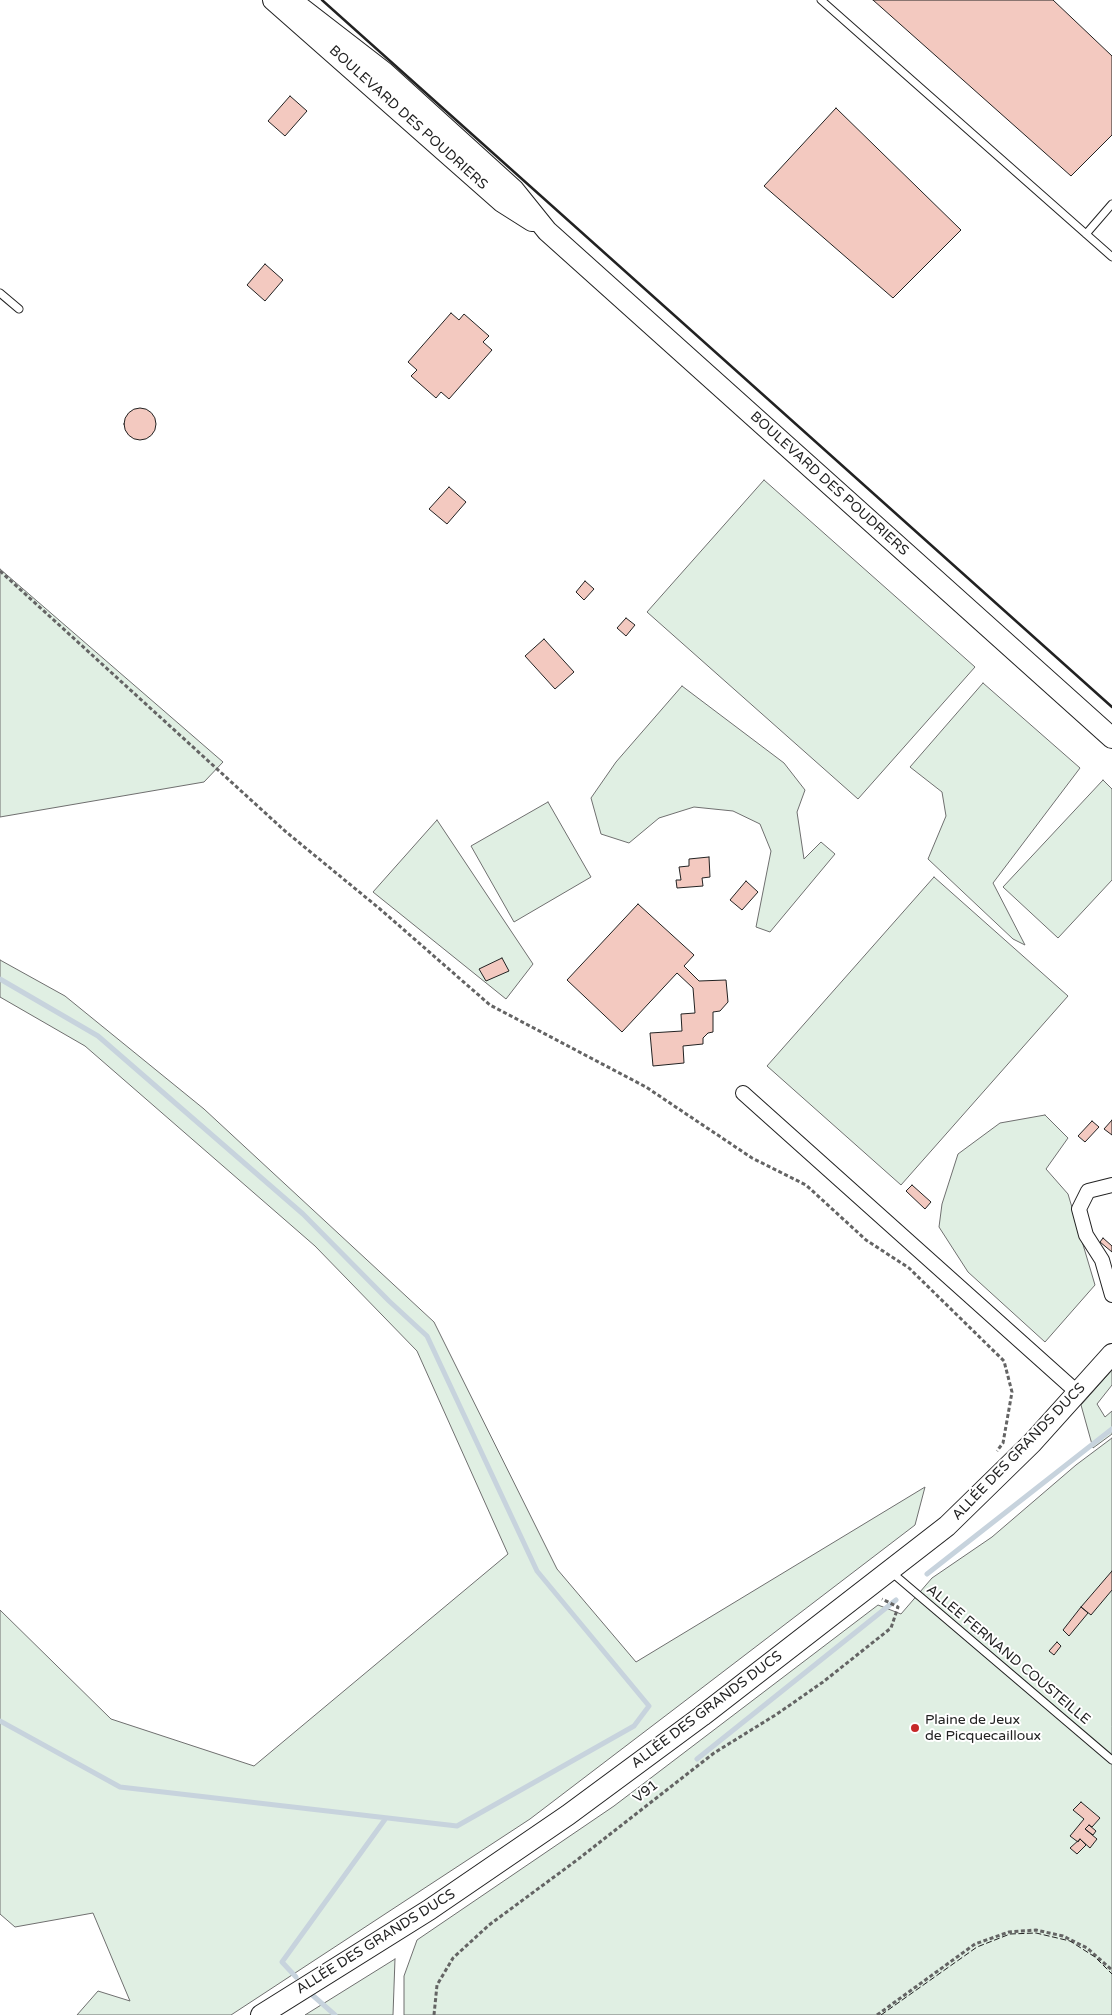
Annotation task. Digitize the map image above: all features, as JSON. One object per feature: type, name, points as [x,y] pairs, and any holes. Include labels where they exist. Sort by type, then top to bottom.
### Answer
[{"type":"main road","name":"BOULEVARD DES POUDRIERS","points":[[273,0],[502,202],[547,231],[1112,738]]},
{"type":"main road","name":"BOULEVARD DES POUDRIERS","points":[[291,0],[384,72],[514,190],[547,231]]},
{"type":"main road","name":"ALLÉE DES GRANDS DUCS","points":[[261,2015],[429,1910],[568,1815],[875,1591],[888,1569],[946,1526],[989,1486],[1078,1393],[1112,1354]]},
{"type":"street","points":[[743,1093],[1078,1393]]},
{"type":"street","points":[[1112,1185],[1105,1185],[1088,1191],[1079,1209],[1086,1235],[1102,1260],[1112,1295]]},
{"type":"lane","points":[[821,0],[1112,257]]},
{"type":"lane","points":[[1086,234],[1112,204]]},
{"type":"lane","points":[[0,293],[19,309]]},
{"type":"lane","name":"ALLEE FERNAND COUSTEILLE","points":[[888,1569],[1112,1760]]},
{"type":"path","points":[[0,570],[285,831],[380,909],[490,1005],[646,1087],[752,1158],[806,1185],[866,1240],[909,1268],[1004,1361],[1012,1392],[1003,1443],[994,1455]]},
{"type":"path","name":"V91","points":[[434,2015],[437,1985],[453,1958],[489,1925],[577,1860],[714,1753],[777,1714],[823,1682],[891,1628],[898,1607],[875,1591]]},
{"type":"path","points":[[877,2015],[976,1944],[1009,1932],[1036,1930],[1063,1936],[1087,1948],[1112,1970]]},
{"type":"green space","points":[[764,480],[975,667],[858,799],[647,612]]},
{"type":"green space","points":[[0,569],[223,762],[204,782],[0,817]]},
{"type":"green space","points":[[983,683],[1080,768],[993,883],[1025,945],[1013,939],[928,859],[946,816],[942,792],[910,767]]},
{"type":"green space","points":[[682,686],[784,763],[805,790],[797,812],[804,859],[821,842],[835,854],[770,932],[756,927],[771,851],[760,824],[733,811],[694,807],[659,818],[629,843],[601,834],[591,798],[616,762]]},
{"type":"green space","points":[[1103,780],[1112,789],[1112,880],[1058,938],[1003,887]]},
{"type":"green space","points":[[548,802],[591,877],[514,922],[471,846]]},
{"type":"green space","points":[[437,820],[533,964],[506,999],[373,892]]},
{"type":"green space","points":[[934,877],[1068,996],[901,1185],[767,1066]]},
{"type":"green space","points":[[0,960],[65,996],[204,1109],[434,1322],[557,1569],[636,1662],[925,1487],[915,1525],[530,1819],[231,2015],[77,2015],[98,1991],[130,2001],[93,1913],[15,1927],[0,1914],[0,1610],[111,1719],[254,1766],[508,1554],[417,1351],[315,1246],[85,1046],[0,997]]},
{"type":"green space","points":[[1045,1115],[1068,1138],[1046,1169],[1068,1194],[1095,1285],[1045,1342],[968,1272],[939,1227],[942,1204],[958,1154],[1000,1123]]},
{"type":"green space","points":[[1112,1370],[1112,1385],[1097,1404],[1105,1417],[1112,1411],[1112,1434],[1093,1448],[1081,1405]]},
{"type":"green space","name":"Plaine de Jeux de Picquecailloux","points":[[1112,1438],[1112,2015],[404,2015],[404,1976],[417,1940],[614,1806],[878,1605],[901,1614],[932,1578],[992,1537],[1076,1465]]},
{"type":"green space","points":[[395,1959],[393,2015],[305,2015]]},
{"type":"building","points":[[873,0],[1053,0],[1112,56],[1112,135],[1071,176]]},
{"type":"building","points":[[290,96],[307,111],[285,136],[268,121]]},
{"type":"building","points":[[836,108],[961,230],[893,298],[764,186]]},
{"type":"building","points":[[265,264],[283,280],[265,301],[247,285]]},
{"type":"building","points":[[451,313],[459,320],[464,314],[489,336],[483,342],[492,350],[449,399],[441,392],[436,398],[411,376],[417,370],[408,362]]},
{"type":"building","points":[[140,408],[146,409],[151,413],[155,418],[155,430],[151,435],[146,439],[140,440],[134,439],[129,435],[125,430],[124,424],[125,418],[129,413],[134,409]]},
{"type":"building","points":[[449,487],[466,502],[447,524],[429,509]]},
{"type":"building","points":[[585,581],[594,589],[584,600],[576,592]]},
{"type":"building","points":[[626,618],[635,625],[626,636],[617,628]]},
{"type":"building","points":[[544,639],[574,672],[555,689],[525,656]]},
{"type":"building","points":[[709,857],[710,877],[702,878],[703,886],[677,888],[676,880],[681,880],[679,867],[689,866],[689,859]]},
{"type":"building","points":[[746,881],[758,892],[742,910],[730,900]]},
{"type":"building","points":[[638,904],[694,955],[684,966],[699,981],[726,980],[728,1002],[720,1011],[713,1012],[713,1032],[708,1033],[703,1038],[703,1044],[683,1046],[684,1063],[653,1066],[650,1033],[682,1031],[681,1014],[695,1013],[693,988],[677,973],[622,1032],[567,980]]},
{"type":"building","points":[[502,958],[509,971],[486,981],[479,969]]},
{"type":"building","points":[[1112,1120],[1112,1135],[1104,1129]]},
{"type":"building","points":[[1092,1121],[1099,1127],[1085,1142],[1078,1136]]},
{"type":"building","points":[[912,1185],[931,1202],[925,1209],[906,1191]]},
{"type":"building","points":[[1103,1238],[1112,1246],[1112,1252],[1100,1242]]},
{"type":"building","points":[[1112,1571],[1112,1590],[1091,1615],[1081,1607]]},
{"type":"building","points":[[1081,1607],[1088,1613],[1069,1636],[1063,1630]]},
{"type":"building","points":[[1057,1642],[1061,1646],[1054,1655],[1049,1651]]},
{"type":"building","points":[[1081,1802],[1100,1818],[1092,1827],[1089,1825],[1085,1829],[1097,1839],[1090,1848],[1080,1839],[1078,1842],[1070,1836],[1084,1819],[1073,1810]]},
{"type":"building","points":[[1089,1825],[1096,1831],[1093,1835],[1085,1829]]},
{"type":"building","points":[[1080,1839],[1086,1845],[1077,1854],[1070,1848]]},
{"type":"waterway","points":[[0,979],[98,1036],[303,1214],[389,1301],[427,1336],[537,1571],[649,1706],[634,1726],[457,1826],[120,1787],[0,1721]]},
{"type":"waterway","points":[[927,1574],[1112,1429]]},
{"type":"waterway","points":[[697,1759],[896,1600]]},
{"type":"waterway","points":[[296,1977],[282,1962],[386,1818]]},
{"type":"waterway","points":[[310,1993],[335,2015]]},
{"type":"fence","points":[[881,2015],[977,1947],[1010,1934],[1036,1933],[1070,1941],[1095,1957],[1112,1974]]},
{"type":"wall","points":[[322,0],[1112,707]]},
{"type":"place","name":"Plaine de Jeux de Picquecailloux","points":[[915,1728]]}]
